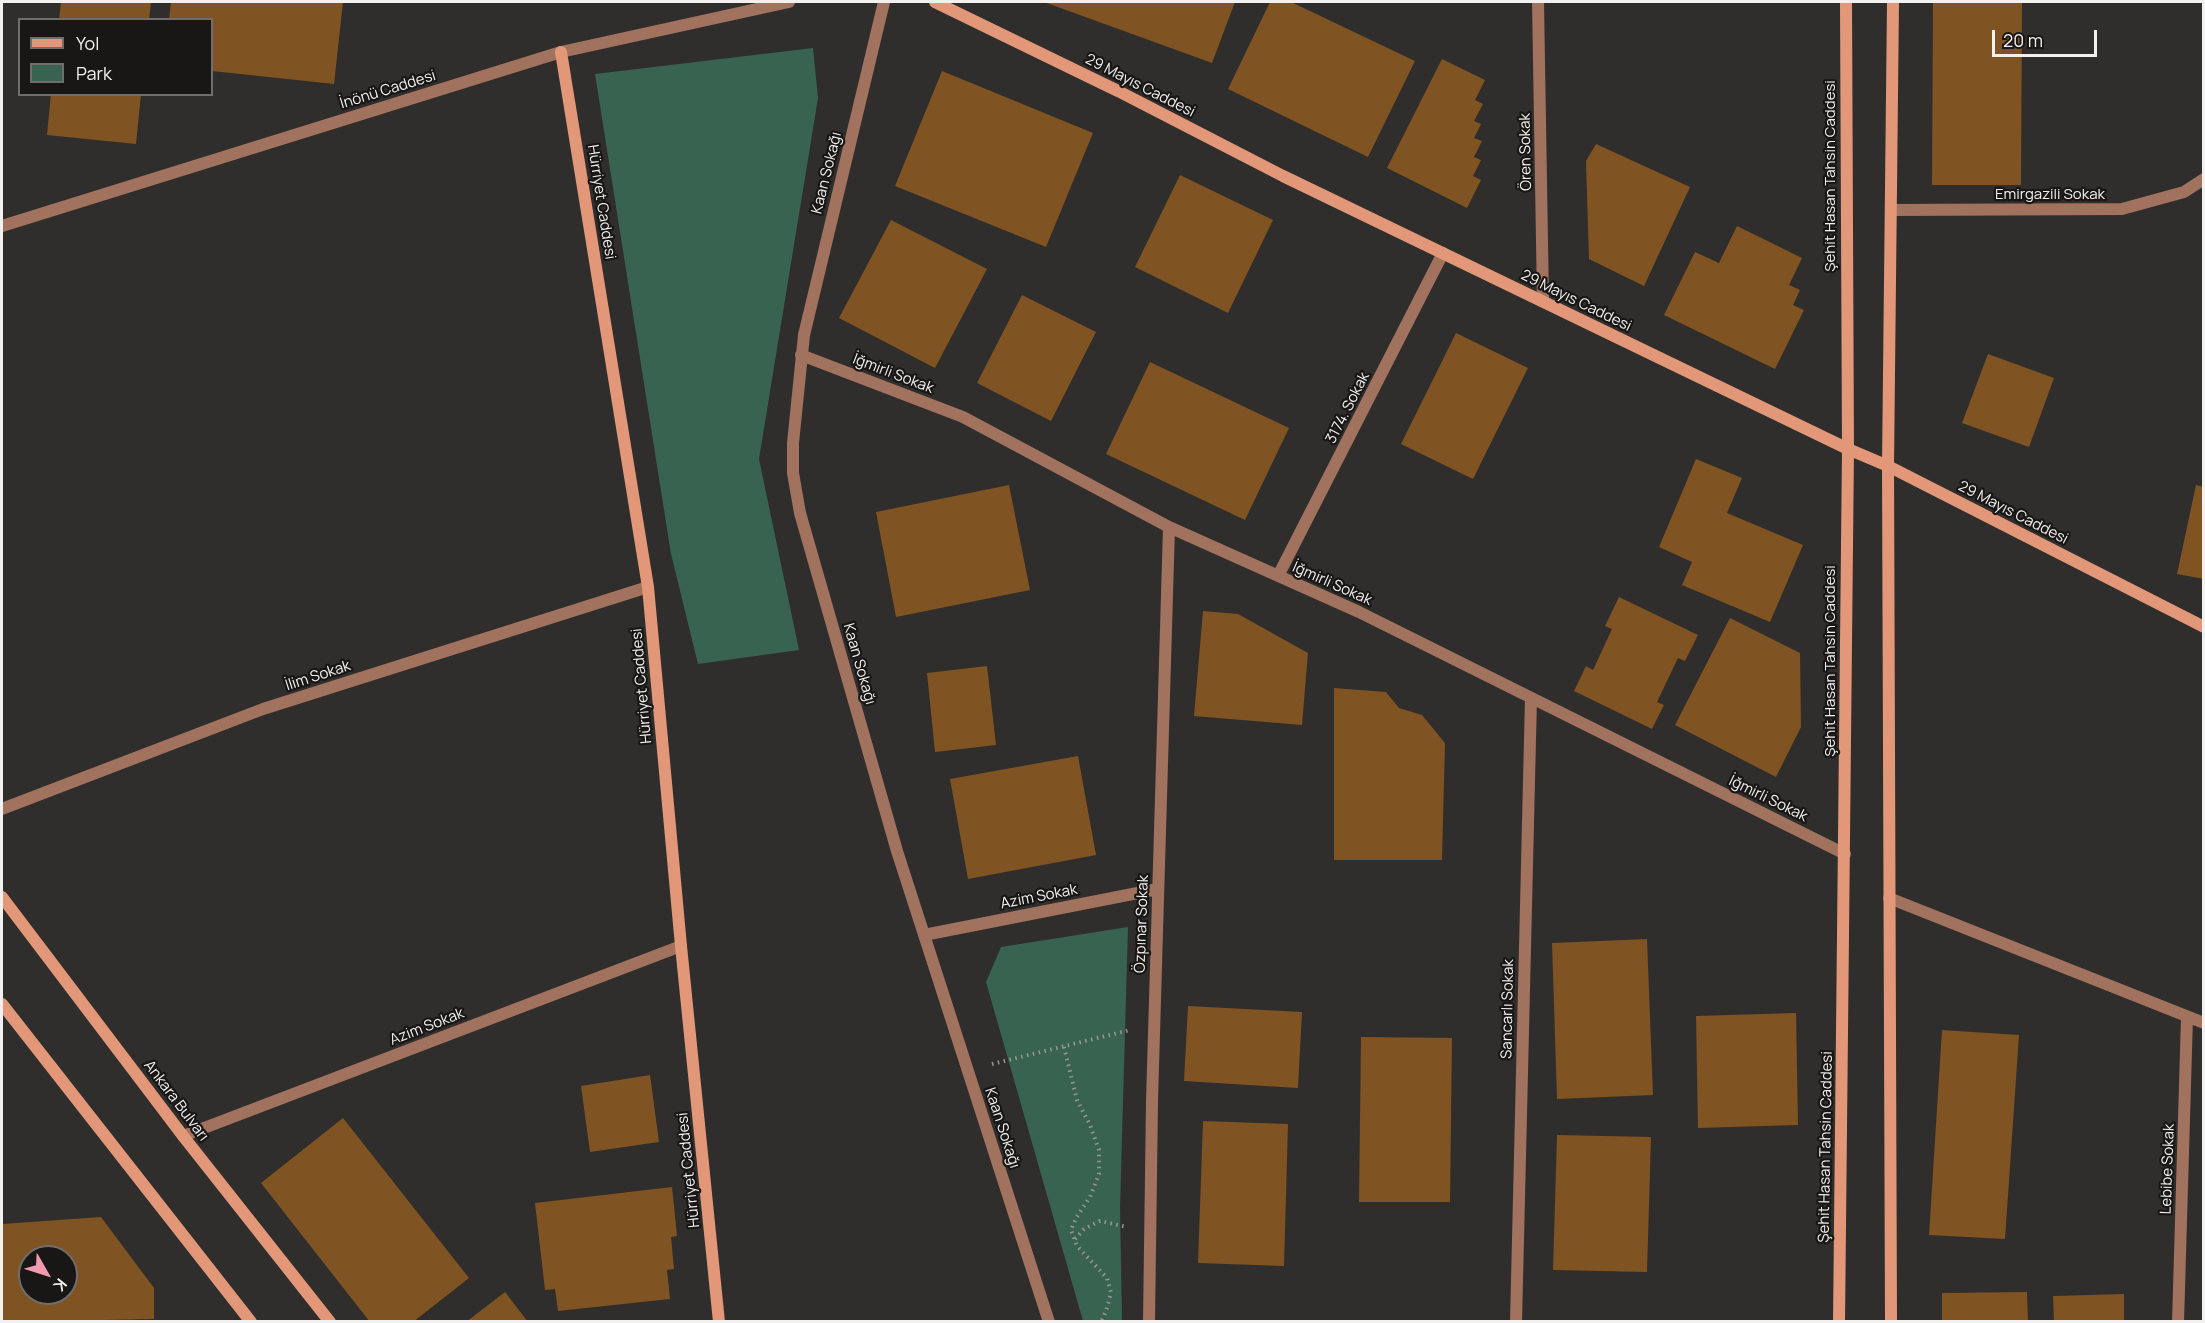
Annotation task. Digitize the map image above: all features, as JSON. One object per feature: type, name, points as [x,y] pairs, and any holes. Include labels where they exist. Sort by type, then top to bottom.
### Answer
[{"type":"main road","name":"29 Mayıs Caddesi","points":[[935,2],[1118,91],[1283,176],[1848,449],[1888,466],[2204,627]]},
{"type":"main road","name":"Şehit Hasan Tahsin Caddesi","points":[[1839,1322],[1848,449],[1846,2]]},
{"type":"main road","points":[[1891,1322],[1888,466],[1893,2]]},
{"type":"main road","name":"Hürriyet Caddesi","points":[[561,52],[648,587],[719,1322]]},
{"type":"main road","name":"Ankara Bulvarı","points":[[2,897],[183,1136],[330,1322]]},
{"type":"main road","points":[[2,1004],[251,1322]]},
{"type":"street","name":"İnönü Caddesi","points":[[2,226],[561,52],[789,2]]},
{"type":"street","name":"Kaan Sokağı","points":[[884,2],[806,324],[793,443],[793,473],[800,513],[897,851],[1049,1322]]},
{"type":"street","name":"Ören Sokak","points":[[1538,2],[1543,301]]},
{"type":"street","name":"Emirgazili Sokak","points":[[1891,210],[2122,209],[2184,192],[2204,179]]},
{"type":"street","name":"3174. Sokak","points":[[1278,576],[1443,253]]},
{"type":"street","name":"İğmirli Sokak","points":[[801,356],[963,417],[1169,527],[1359,612],[1845,854]]},
{"type":"street","name":"Özpınar Sokak","points":[[1149,1322],[1154,1024],[1169,527]]},
{"type":"street","name":"İlim Sokak","points":[[2,809],[263,709],[648,587]]},
{"type":"street","name":"Sancarlı Sokak","points":[[1516,1322],[1531,698]]},
{"type":"street","name":"Azim Sokak","points":[[924,935],[1158,889]]},
{"type":"street","points":[[1889,898],[2204,1023]]},
{"type":"street","name":"Azim Sokak","points":[[183,1136],[681,946]]},
{"type":"street","name":"Lebibe Sokak","points":[[2178,1322],[2187,1017]]},
{"type":"path","points":[[968,1070],[1154,1024]]},
{"type":"path","points":[[1064,1047],[1077,1100],[1090,1125],[1099,1150],[1099,1174],[1090,1197],[1071,1230],[1077,1246],[1107,1278],[1111,1293],[1101,1322]]},
{"type":"path","points":[[1075,1239],[1084,1229],[1100,1221],[1150,1234]]},
{"type":"green space","points":[[813,48],[818,98],[759,459],[799,650],[698,664],[671,554],[595,74]]},
{"type":"green space","points":[[1128,927],[1120,1207],[1122,1321],[1083,1321],[986,982],[1001,947]]},
{"type":"building","points":[[61,2],[151,2],[149,18],[59,18]]},
{"type":"building","points":[[171,2],[343,2],[334,84],[213,71],[213,18],[169,18]]},
{"type":"building","points":[[1044,2],[1235,2],[1212,63]]},
{"type":"building","points":[[1270,2],[1291,2],[1415,61],[1368,157],[1228,89]]},
{"type":"building","points":[[1933,2],[2022,2],[2021,185],[1932,185]]},
{"type":"building","points":[[1442,59],[1485,80],[1475,100],[1483,104],[1474,121],[1481,124],[1474,138],[1482,141],[1474,157],[1481,160],[1473,176],[1481,180],[1467,208],[1387,168]]},
{"type":"building","points":[[942,71],[1093,133],[1046,247],[895,186]]},
{"type":"building","points":[[51,96],[141,96],[136,144],[47,135]]},
{"type":"building","points":[[1596,144],[1690,187],[1644,286],[1589,259],[1586,161]]},
{"type":"building","points":[[1180,175],[1273,220],[1228,313],[1135,267]]},
{"type":"building","points":[[891,220],[987,269],[935,368],[839,318]]},
{"type":"building","points":[[1737,226],[1802,258],[1789,285],[1800,290],[1793,305],[1804,310],[1775,369],[1664,315],[1695,252],[1719,263]]},
{"type":"building","points":[[1022,295],[1096,332],[1051,421],[977,383]]},
{"type":"building","points":[[1456,333],[1528,368],[1473,479],[1401,444]]},
{"type":"building","points":[[1988,354],[2054,378],[2029,447],[1962,423]]},
{"type":"building","points":[[1150,362],[1289,428],[1245,520],[1106,454]]},
{"type":"building","points":[[1696,459],[1742,478],[1727,513],[1803,545],[1770,622],[1682,585],[1692,562],[1659,547]]},
{"type":"building","points":[[1009,485],[1030,590],[896,617],[876,512]]},
{"type":"building","points":[[2196,485],[2204,487],[2204,579],[2177,574]]},
{"type":"building","points":[[1619,597],[1698,635],[1685,661],[1678,658],[1657,702],[1664,705],[1652,729],[1574,691],[1586,666],[1593,670],[1612,629],[1605,626]]},
{"type":"building","points":[[1203,611],[1238,614],[1308,653],[1302,725],[1194,716]]},
{"type":"building","points":[[1730,618],[1800,653],[1801,727],[1776,777],[1675,725]]},
{"type":"building","points":[[987,666],[996,745],[935,752],[927,673]]},
{"type":"building","points":[[1334,688],[1386,692],[1399,708],[1422,715],[1445,743],[1442,860],[1334,860]]},
{"type":"building","points":[[1078,756],[1096,855],[968,879],[950,779]]},
{"type":"building","points":[[1647,939],[1653,1095],[1557,1099],[1552,943]]},
{"type":"building","points":[[1188,1006],[1302,1012],[1298,1088],[1184,1081]]},
{"type":"building","points":[[1796,1013],[1798,1125],[1698,1128],[1696,1016]]},
{"type":"building","points":[[1942,1030],[2019,1035],[2005,1239],[1929,1235]]},
{"type":"building","points":[[1361,1037],[1452,1038],[1450,1202],[1359,1202]]},
{"type":"building","points":[[650,1075],[659,1142],[590,1152],[581,1086]]},
{"type":"building","points":[[343,1118],[469,1278],[413,1322],[370,1322],[261,1183]]},
{"type":"building","points":[[1203,1121],[1288,1124],[1284,1266],[1198,1263]]},
{"type":"building","points":[[1557,1135],[1651,1137],[1647,1272],[1553,1270]]},
{"type":"building","points":[[672,1187],[677,1236],[671,1237],[674,1269],[667,1270],[670,1299],[558,1311],[555,1289],[545,1290],[535,1203]]},
{"type":"building","points":[[101,1217],[154,1288],[154,1319],[2,1322],[2,1224]]},
{"type":"building","points":[[505,1292],[528,1322],[466,1322]]},
{"type":"building","points":[[2027,1292],[2028,1322],[1942,1322],[1942,1293]]},
{"type":"building","points":[[2124,1294],[2124,1322],[2054,1322],[2053,1296]]}]
